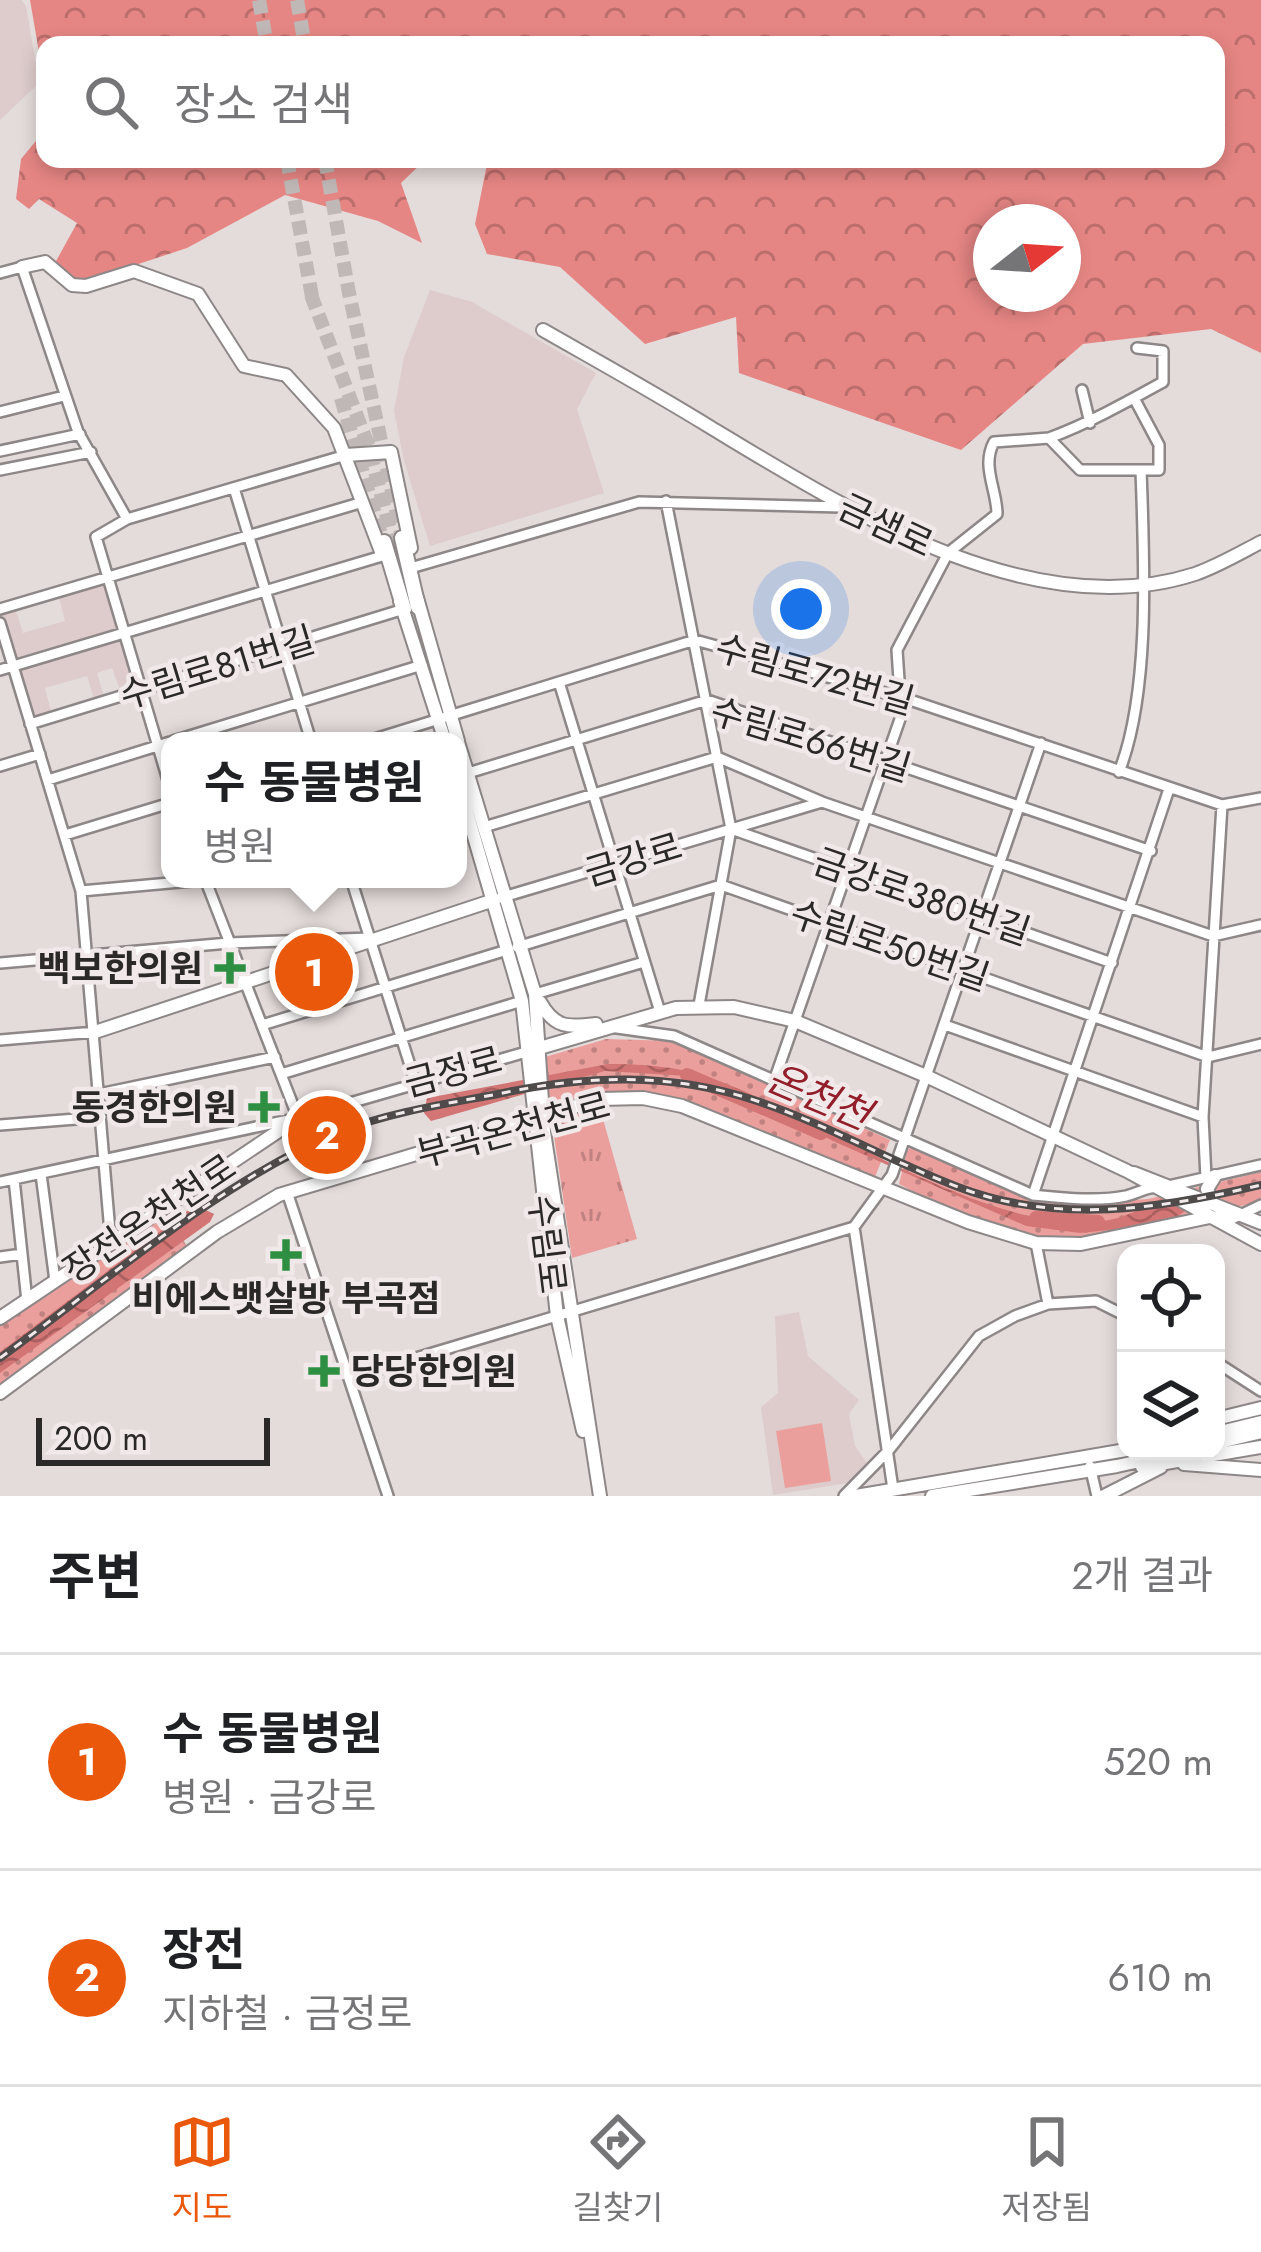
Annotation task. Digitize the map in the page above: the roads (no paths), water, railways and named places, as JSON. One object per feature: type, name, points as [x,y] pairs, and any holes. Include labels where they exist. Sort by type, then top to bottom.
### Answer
[{"type":"highway","points":[[402,538],[411,565],[411,608]]},
{"type":"highway","points":[[383,549],[411,608]]},
{"type":"main road","points":[[22,267],[45,262],[72,285],[86,286],[134,271],[198,294],[244,365],[286,375],[334,428],[383,549]]},
{"type":"main road","name":"금샘로","points":[[544,330],[841,507],[948,553],[1042,581],[1144,584],[1194,574],[1261,542]]},
{"type":"main road","points":[[346,455],[391,452],[411,565]]},
{"type":"main road","name":"수림로","points":[[411,608],[422,665],[452,732]]},
{"type":"main road","name":"수림로","points":[[411,608],[445,732]]},
{"type":"main road","name":"수림로","points":[[467,792],[528,998],[557,1316],[599,1496]]},
{"type":"main road","name":"금강로","points":[[94,1032],[499,898]]},
{"type":"main road","points":[[528,998],[563,1027],[594,1023],[609,1027]]},
{"type":"main road","name":"금정로","points":[[532,1057],[676,1008],[699,1005],[765,1012],[926,1076],[1172,1189],[1261,1244]]},
{"type":"main road","name":"부곡온천천로","points":[[0,1393],[217,1232],[287,1192],[538,1114],[600,1100],[643,1098],[682,1106],[888,1182],[968,1222],[1036,1243],[1081,1244],[1210,1212]]},
{"type":"main road","name":"수림로","points":[[538,1114],[599,1496]]},
{"type":"main road","name":"장전온천천로","points":[[0,1318],[298,1118]]},
{"type":"main road","name":"금정로","points":[[1127,1171],[1148,1185],[1172,1189]]},
{"type":"main road","points":[[1210,1177],[1210,1212]]},
{"type":"main road","name":"금정로","points":[[1210,1212],[1228,1210],[1261,1223]]},
{"type":"main road","points":[[1225,1417],[1261,1408]]},
{"type":"main road","points":[[1225,1431],[1261,1422]]},
{"type":"main road","points":[[1225,1442],[1261,1432]]},
{"type":"main road","points":[[1225,1452],[1261,1444]]},
{"type":"main road","points":[[932,1496],[1089,1463],[1117,1449]]},
{"type":"main road","points":[[1117,1466],[1175,1460]]},
{"type":"main road","points":[[1101,1496],[1175,1460]]},
{"type":"main road","points":[[856,1496],[1089,1463],[1117,1466],[1175,1460],[1261,1470]]},
{"type":"street","points":[[0,272],[22,267],[64,396],[127,519]]},
{"type":"street","points":[[775,1078],[907,699],[900,695],[897,683],[897,650],[948,553],[997,514],[990,487],[992,445],[1049,438],[1090,423],[1163,382],[1162,351],[1137,348]]},
{"type":"street","points":[[1082,390],[1090,423]]},
{"type":"street","points":[[0,412],[64,396]]},
{"type":"street","points":[[1049,438],[1080,470],[1160,470],[1159,446],[1134,398]]},
{"type":"street","points":[[0,451],[80,434]]},
{"type":"street","points":[[0,470],[91,452]]},
{"type":"street","points":[[161,756],[96,537],[127,519],[346,455]]},
{"type":"street","points":[[1119,772],[1132,739],[1144,584],[1142,470]]},
{"type":"street","points":[[234,488],[307,732]]},
{"type":"street","points":[[666,501],[731,829],[699,1005]]},
{"type":"street","points":[[0,609],[364,502]]},
{"type":"street","points":[[411,565],[639,502],[841,507]]},
{"type":"street","points":[[0,670],[383,549]]},
{"type":"street","name":"수림로81번길","points":[[31,724],[411,608]]},
{"type":"street","points":[[0,623],[81,891],[111,1244]]},
{"type":"street","name":"수림로72번길","points":[[396,732],[694,640],[907,699],[1222,805],[1261,798]]},
{"type":"street","points":[[201,732],[422,665]]},
{"type":"street","points":[[559,682],[660,1012]]},
{"type":"street","name":"수림로66번길","points":[[467,777],[707,700],[1151,850]]},
{"type":"street","points":[[349,1378],[854,1227],[888,1182],[1041,743]]},
{"type":"street","points":[[48,780],[161,745]]},
{"type":"street","points":[[0,766],[40,754]]},
{"type":"street","points":[[467,832],[717,757],[822,802],[1213,936],[1261,925]]},
{"type":"street","points":[[1033,1195],[1169,789]]},
{"type":"street","name":"금강로","points":[[499,898],[822,802]]},
{"type":"street","points":[[65,835],[161,805]]},
{"type":"street","points":[[1210,1177],[1203,1118],[1222,805]]},
{"type":"street","name":"금강로380번길","points":[[731,829],[1112,963]]},
{"type":"street","points":[[81,891],[161,883]]},
{"type":"street","points":[[262,1025],[721,885]]},
{"type":"street","name":"수림로50번길","points":[[721,885],[1208,1057]]},
{"type":"street","points":[[211,888],[298,1118]]},
{"type":"street","points":[[354,888],[415,1082]]},
{"type":"street","points":[[0,963],[370,938]]},
{"type":"street","points":[[281,1074],[644,962]]},
{"type":"street","points":[[674,1036],[665,1023],[676,1008]]},
{"type":"street","points":[[945,1025],[1203,1118]]},
{"type":"street","points":[[609,1027],[674,1036],[775,1078],[902,1142],[1033,1195],[1130,1195],[1148,1185]]},
{"type":"street","name":"금강로","points":[[0,1040],[94,1032]]},
{"type":"street","points":[[1208,1057],[1261,1044]]},
{"type":"street","points":[[99,1094],[274,1057]]},
{"type":"street","name":"금정로","points":[[0,1182],[298,1118],[415,1082],[532,1057]]},
{"type":"street","points":[[0,1125],[101,1117]]},
{"type":"street","points":[[1172,1189],[1261,1165]]},
{"type":"street","points":[[41,1174],[55,1282]]},
{"type":"street","points":[[14,1179],[26,1301]]},
{"type":"street","points":[[287,1192],[388,1496]]},
{"type":"street","points":[[1210,1212],[1243,1216],[1261,1205]]},
{"type":"street","points":[[854,1227],[893,1489]]},
{"type":"street","points":[[1036,1243],[1048,1304]]},
{"type":"street","points":[[0,1257],[22,1255]]},
{"type":"street","points":[[844,1496],[889,1450],[980,1336],[1048,1304],[1096,1301],[1117,1312]]},
{"type":"street","points":[[1225,1367],[1261,1391]]},
{"type":"street","points":[[1089,1463],[1101,1496]]},
{"type":"water","name":"온천천","points":[[608,1064],[658,1066],[708,1077],[753,1095],[909,1172],[1016,1213],[1067,1222],[1114,1219],[1165,1197],[1185,1211],[1174,1219],[1139,1227],[1080,1233],[1026,1226],[833,1141],[753,1098],[687,1076],[605,1071],[431,1121],[424,1113],[427,1098]]},
{"type":"water","points":[[195,1205],[214,1214],[210,1222],[0,1373],[0,1352]]},
{"type":"waterway","name":"온천천","points":[[687,1075],[821,1133]]},
{"type":"waterway","name":"온천천","points":[[1036,1218],[1098,1222]]},
{"type":"tunnel","points":[[259,0],[265,36]]},
{"type":"tunnel","points":[[297,0],[303,36]]},
{"type":"tunnel","points":[[289,168],[313,302]]},
{"type":"tunnel","points":[[327,168],[402,538]]},
{"type":"tunnel","points":[[311,295],[368,445],[425,662]]},
{"type":"tunnel","points":[[341,398],[382,538]]},
{"type":"railway","points":[[0,1358],[208,1205],[295,1152],[398,1114],[564,1083],[660,1081],[725,1092],[808,1120],[958,1187],[1033,1206],[1147,1206],[1261,1185]]},
{"type":"place","name":"백보한의원","points":[[230,968]]},
{"type":"place","name":"수 동물병원","points":[[314,972]]},
{"type":"place","name":"동경한의원","points":[[264,1107]]},
{"type":"place","name":"장전","points":[[327,1135]]},
{"type":"place","name":"비에스뱃살방 부곡점","points":[[286,1255]]},
{"type":"place","name":"당당한의원","points":[[324,1371]]}]
